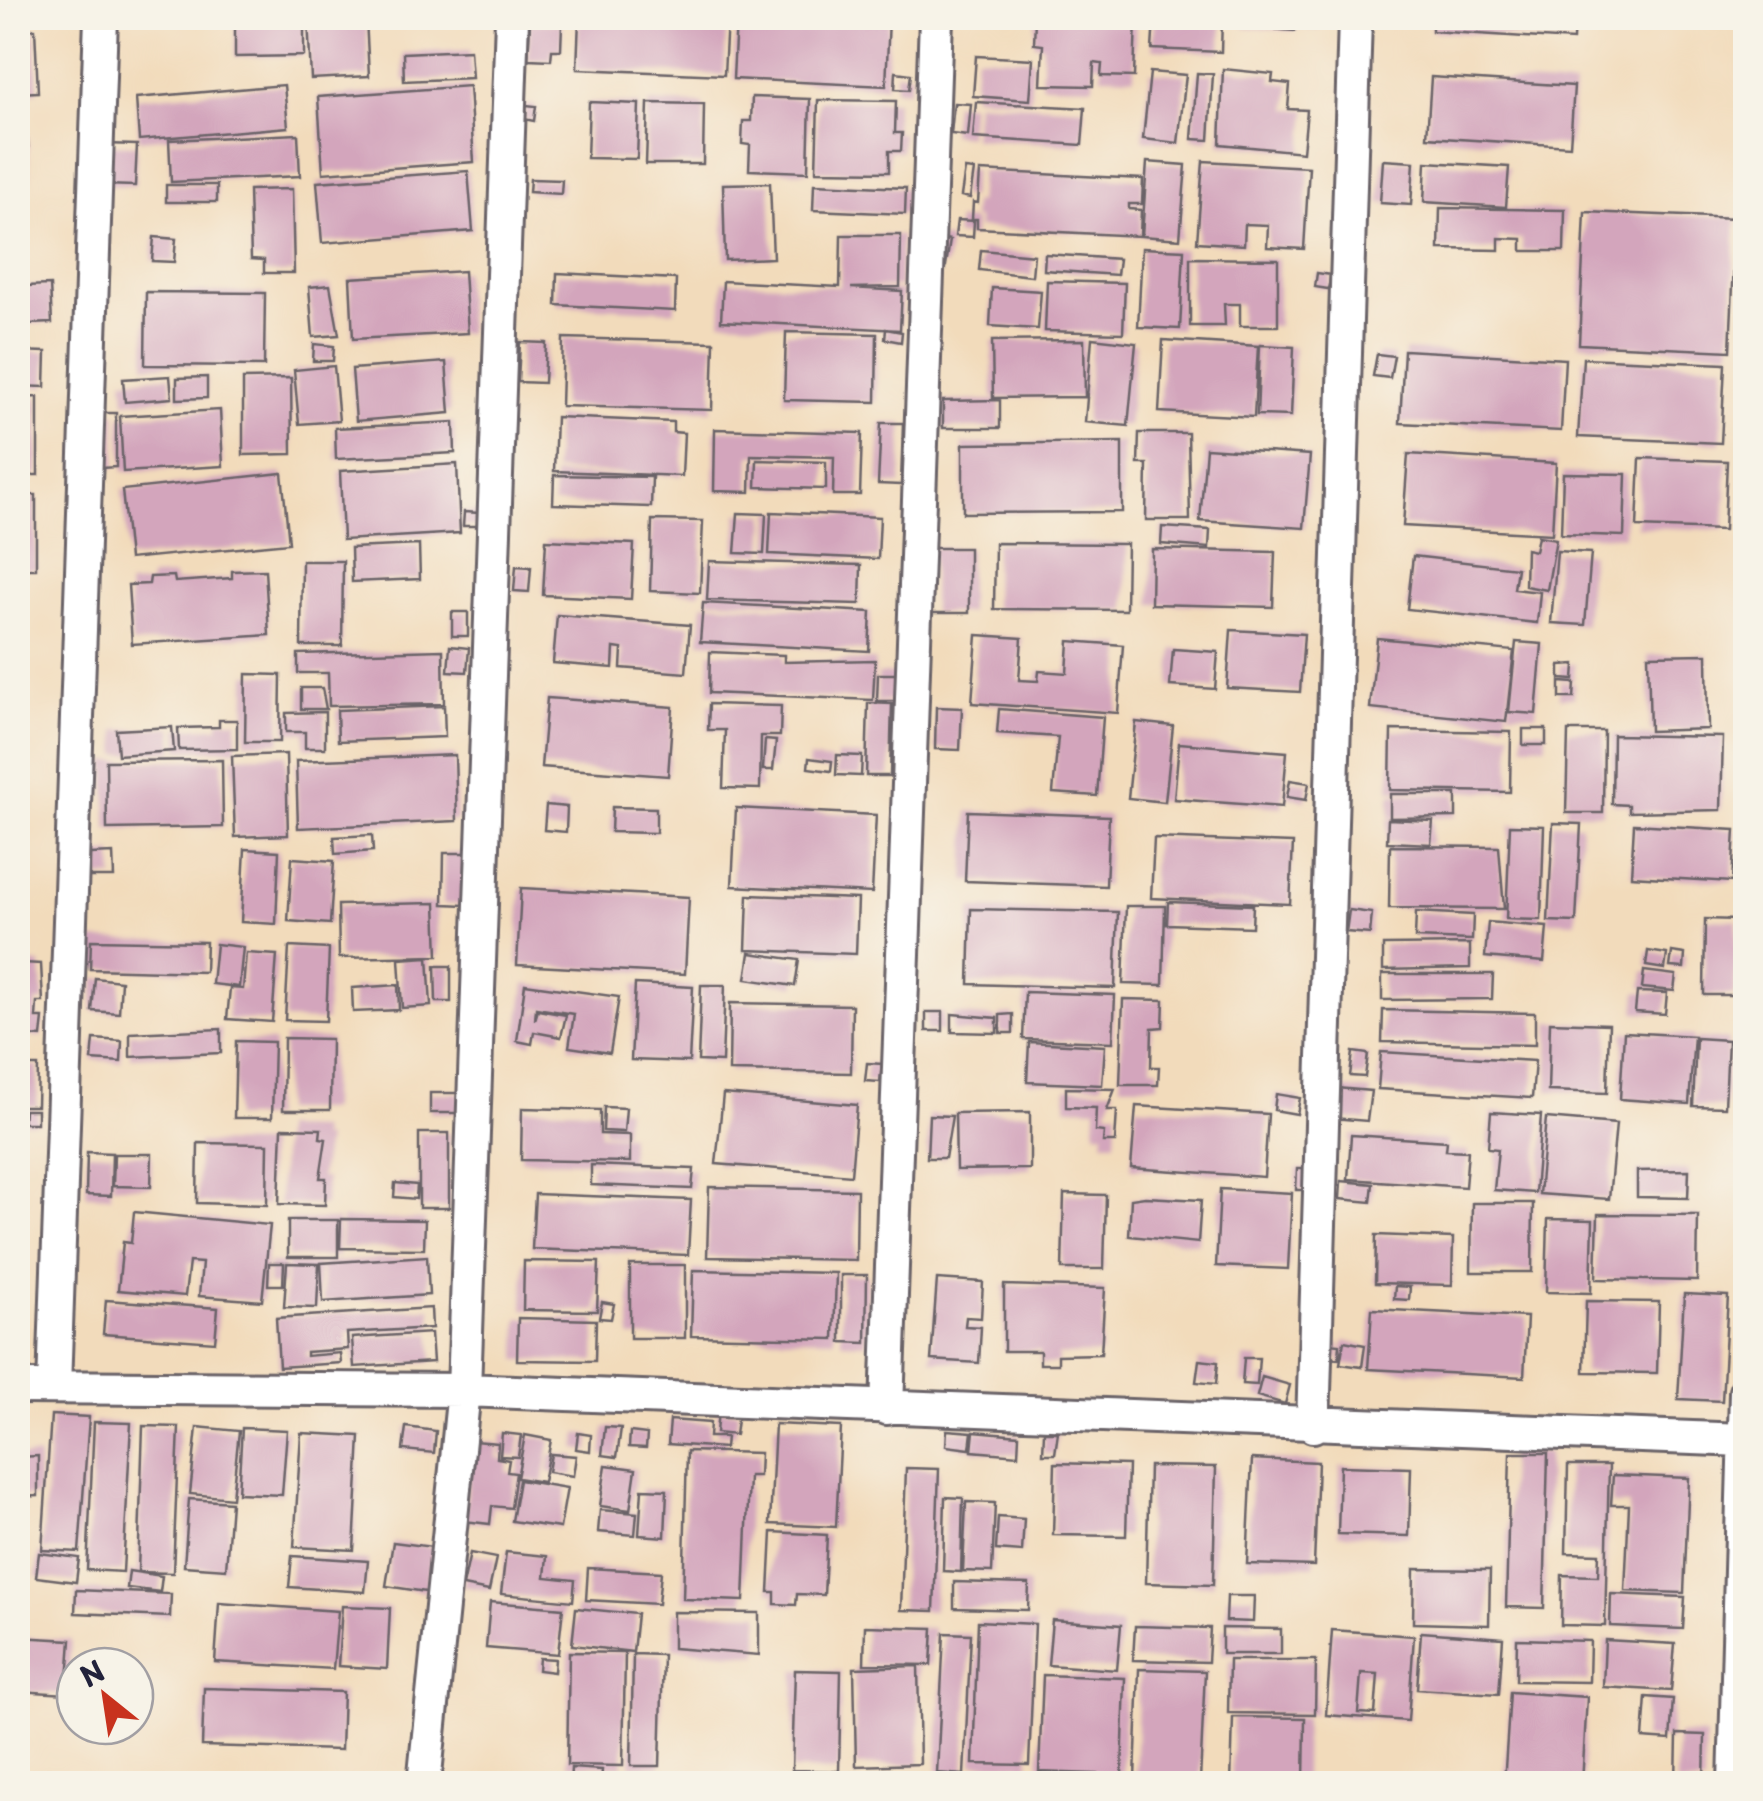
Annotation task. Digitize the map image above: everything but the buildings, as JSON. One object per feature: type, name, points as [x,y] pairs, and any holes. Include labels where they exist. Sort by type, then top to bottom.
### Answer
[{"type":"street","points":[[54,1387],[101,18]]},
{"type":"street","points":[[424,1784],[464,1390],[512,18]]},
{"type":"street","points":[[887,1408],[936,18]]},
{"type":"street","points":[[1314,1426],[1355,18]]},
{"type":"street","points":[[18,1387],[464,1390],[1744,1440]]},
{"type":"street","points":[[1735,1784],[1742,1642],[1746,1392]]}]
